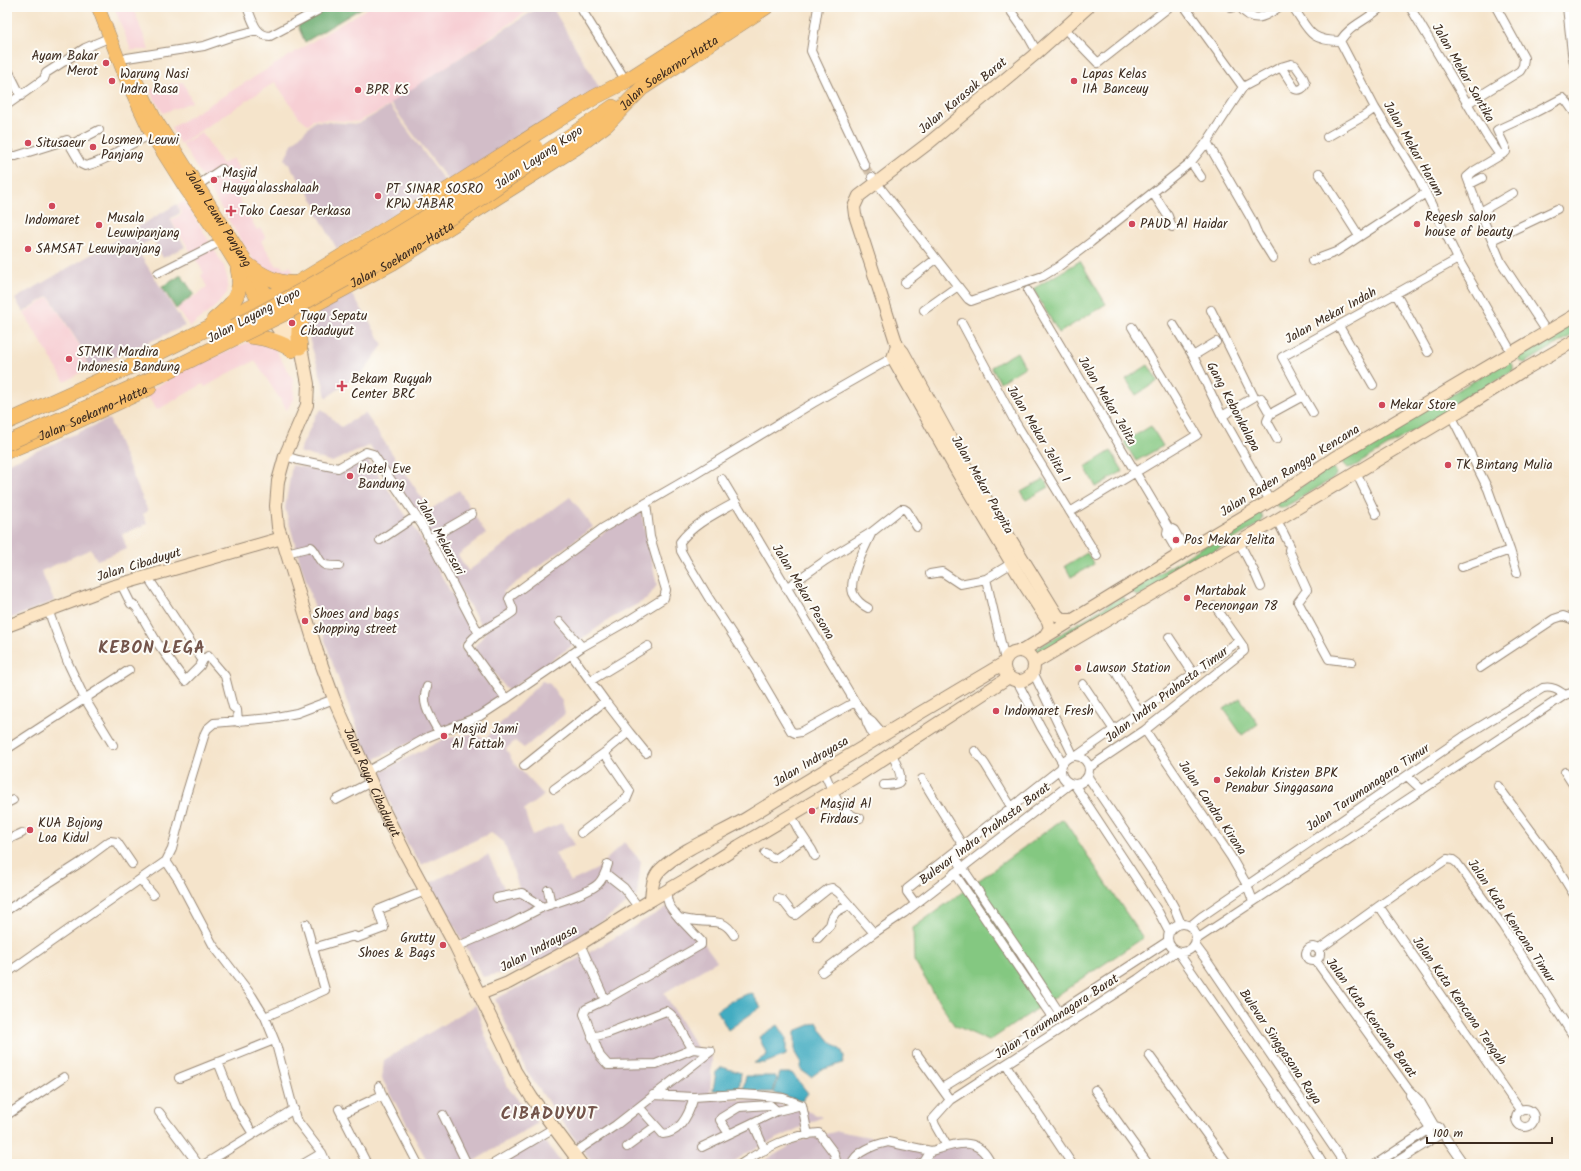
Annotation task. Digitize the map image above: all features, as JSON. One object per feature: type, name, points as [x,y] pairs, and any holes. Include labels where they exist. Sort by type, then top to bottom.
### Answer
[{"type":"highway","name":"Jalan Soekarno-Hatta","points":[[7,422],[195,336],[298,283],[368,241],[552,123],[626,80],[741,7]]},
{"type":"highway","name":"Jalan Soekarno-Hatta","points":[[7,451],[62,428],[142,391],[385,268],[587,140],[617,114],[642,88],[766,7]]},
{"type":"highway","name":"Jalan Layang Kopo","points":[[7,443],[158,376],[285,313],[412,241],[470,206],[626,80]]},
{"type":"highway","name":"Jalan Layang Kopo","points":[[7,434],[153,369],[283,302],[400,234],[465,193],[642,88]]},
{"type":"highway","points":[[368,241],[365,251],[368,260],[375,266],[385,268]]},
{"type":"highway","points":[[195,336],[225,311],[234,300],[240,288],[243,267],[273,280],[290,284],[298,283]]},
{"type":"highway","points":[[250,336],[263,338],[296,349],[300,324],[303,316],[312,306]]},
{"type":"highway","points":[[130,366],[138,365],[148,371],[149,383],[142,391]]},
{"type":"main road","name":"Jalan Leuwi Panjang","points":[[98,7],[127,81],[152,135],[186,189],[222,241],[243,267]]},
{"type":"main road","name":"Jalan Leuwi Panjang","points":[[106,7],[139,86],[154,117],[198,185],[243,267],[279,322]]},
{"type":"street","points":[[247,7],[257,30],[262,35],[270,36],[317,11],[320,7]]},
{"type":"street","points":[[580,7],[626,80]]},
{"type":"street","points":[[818,7],[811,51],[865,166]]},
{"type":"street","points":[[1008,7],[1027,34],[1037,52]]},
{"type":"street","name":"Jalan Karasak Barat","points":[[855,204],[859,196],[874,180],[930,142],[1088,7]]},
{"type":"street","points":[[1064,28],[1098,63],[1169,7]]},
{"type":"street","points":[[1185,7],[1243,87]]},
{"type":"street","points":[[1240,7],[1246,15],[1251,18],[1258,18],[1279,7]]},
{"type":"street","points":[[1293,7],[1311,34],[1319,39],[1328,41],[1340,41],[1349,30],[1381,7]]},
{"type":"street","name":"Jalan Mekar Santika","points":[[1410,7],[1486,135],[1497,150]]},
{"type":"street","points":[[1468,103],[1520,71],[1525,62],[1496,7]]},
{"type":"street","points":[[1568,7],[1574,63]]},
{"type":"street","points":[[127,58],[204,46],[257,30]]},
{"type":"street","points":[[7,105],[22,96],[44,79],[46,73],[85,48],[111,37]]},
{"type":"street","name":"Jalan Mekar Harum","points":[[1340,41],[1375,108],[1404,154],[1426,193],[1458,259],[1512,353]]},
{"type":"street","points":[[874,180],[968,299],[971,300],[1042,276],[1058,267],[1154,193],[1191,162],[1207,142],[1243,87],[1281,67]]},
{"type":"street","points":[[7,68],[22,96]]},
{"type":"street","points":[[1547,332],[1502,262],[1480,212],[1468,176],[1506,152],[1497,130],[1563,98],[1574,112]]},
{"type":"street","points":[[1326,137],[1364,116],[1375,108]]},
{"type":"street","points":[[70,145],[98,130]]},
{"type":"street","points":[[7,152],[12,156],[16,156],[67,140],[81,164],[85,166],[106,158],[152,135]]},
{"type":"street","points":[[1207,142],[1273,258]]},
{"type":"street","points":[[1191,162],[1201,177]]},
{"type":"street","points":[[198,185],[222,169]]},
{"type":"street","points":[[1319,173],[1359,236]]},
{"type":"street","points":[[1470,184],[1482,178]]},
{"type":"street","points":[[1154,193],[1168,216],[1172,227]]},
{"type":"street","points":[[1312,261],[1336,252],[1426,193]]},
{"type":"street","points":[[1480,212],[1513,193]]},
{"type":"street","name":"Jalan Mekar Puspita","points":[[855,204],[855,215],[898,351],[1012,563],[1050,623],[1049,632],[1045,636]]},
{"type":"street","points":[[1492,240],[1557,209]]},
{"type":"street","points":[[158,273],[222,241]]},
{"type":"street","points":[[905,283],[936,259]]},
{"type":"street","name":"Jalan Mekar Indah","points":[[1303,396],[1282,358],[1458,259]]},
{"type":"street","points":[[924,310],[958,286]]},
{"type":"street","name":"Jalan Mekar Jelita","points":[[1028,291],[1167,525],[1167,534],[1182,553]]},
{"type":"street","points":[[1396,294],[1428,352]]},
{"type":"street","points":[[1212,310],[1254,397],[1222,416]]},
{"type":"street","name":"Jalan Raden Rangga Kencana","points":[[1022,651],[1270,501],[1334,458],[1574,316]]},
{"type":"street","name":"Jalan Raya Cibaduyut","points":[[279,322],[296,349],[302,352],[304,370],[308,384],[307,405],[285,456],[278,481],[276,497],[277,516],[286,553],[317,652],[334,699],[368,777],[405,853],[480,994],[519,1078],[581,1164]]},
{"type":"street","name":"Jalan Mekar Jelita I","points":[[962,323],[1014,420],[1097,556]]},
{"type":"street","name":"Gang Kebonkalapa","points":[[1173,324],[1192,356],[1222,416],[1270,501]]},
{"type":"street","points":[[1070,512],[1197,435],[1132,326]]},
{"type":"street","points":[[1339,326],[1373,385]]},
{"type":"street","points":[[1013,679],[1026,679],[1033,668],[1135,603],[1277,520],[1574,341]]},
{"type":"street","points":[[1192,356],[1216,342]]},
{"type":"street","points":[[506,699],[469,648],[468,644],[479,634],[513,612],[509,599],[511,596],[603,528],[898,351]]},
{"type":"street","points":[[1277,439],[1267,421],[1270,414],[1303,396],[1312,413]]},
{"type":"street","points":[[1261,398],[1270,414]]},
{"type":"street","points":[[1451,415],[1488,489],[1517,573]]},
{"type":"street","name":"Jalan Mekarsari","points":[[285,456],[338,468],[366,452],[371,452],[416,516],[479,634]]},
{"type":"street","name":"Jalan Mekar Puspita","points":[[962,470],[1057,615],[1063,620],[1072,620]]},
{"type":"street","points":[[1356,472],[1376,514]]},
{"type":"street","name":"Jalan Mekar Pesona","points":[[722,479],[786,588],[865,716],[867,723],[879,737]]},
{"type":"street","points":[[736,502],[702,523],[680,542],[681,551],[690,567],[751,663],[791,731],[795,733],[801,732],[855,702]]},
{"type":"street","points":[[336,800],[399,752],[439,732],[480,716],[571,654],[664,598],[666,595],[666,590],[650,537],[646,503]]},
{"type":"street","points":[[786,588],[826,560],[872,532],[904,508],[917,527]]},
{"type":"street","points":[[429,539],[472,514]]},
{"type":"street","points":[[380,540],[416,516]]},
{"type":"street","points":[[1277,520],[1290,546],[1289,550],[1307,590],[1298,602],[1329,659],[1352,662]]},
{"type":"street","points":[[868,608],[860,604],[853,593],[852,582],[872,532]]},
{"type":"street","name":"Jalan Cibaduyut","points":[[7,626],[146,576],[282,538]]},
{"type":"street","points":[[1239,542],[1261,587]]},
{"type":"street","points":[[286,553],[311,547],[314,548],[322,563],[326,565],[339,566]]},
{"type":"street","points":[[1462,567],[1510,550]]},
{"type":"street","points":[[930,574],[942,572],[960,584],[986,579],[1012,563]]},
{"type":"street","points":[[146,576],[167,605],[167,609],[176,623],[203,660]]},
{"type":"street","points":[[986,579],[1005,662],[1005,671],[1013,679],[1041,726],[1061,766],[1061,775],[1065,780],[1072,784],[1159,913],[1170,932]]},
{"type":"street","points":[[121,584],[131,604],[137,608],[158,644],[185,681],[208,656],[225,676],[233,707],[236,710],[238,722]]},
{"type":"street","points":[[1125,588],[1135,603]]},
{"type":"street","points":[[1215,606],[1239,641]]},
{"type":"street","points":[[48,610],[68,663],[85,699],[113,745]]},
{"type":"street","points":[[1480,668],[1554,618],[1563,616],[1574,620]]},
{"type":"street","points":[[560,622],[582,647]]},
{"type":"street","points":[[1169,637],[1193,673]]},
{"type":"street","name":"Jalan Indra Prahasta Timur","points":[[1076,755],[1114,730],[1239,641],[1243,646],[1244,651],[1240,655],[1145,730],[1090,767]]},
{"type":"street","points":[[590,681],[648,646]]},
{"type":"street","points":[[1005,662],[1012,653],[1022,651],[1028,653],[1032,658],[1033,668],[1076,755],[1087,761],[1090,767],[1088,777],[1082,783],[1072,784]]},
{"type":"street","points":[[571,654],[605,702],[646,753]]},
{"type":"street","name":"Jalan Indrayasa","points":[[651,900],[654,878],[657,873],[667,864],[695,845],[729,828],[823,770],[1005,662]]},
{"type":"street","points":[[1114,669],[1139,712]]},
{"type":"street","points":[[7,749],[129,670]]},
{"type":"street","name":"Jalan Indrayasa","points":[[480,994],[508,983],[580,944],[1013,679]]},
{"type":"street","points":[[1083,684],[1114,730]]},
{"type":"street","name":"Jalan Tarumanagara Timur","points":[[1190,926],[1247,885],[1463,737],[1543,688],[1548,686],[1554,688],[1566,696]]},
{"type":"street","points":[[427,687],[425,691],[425,704],[439,732]]},
{"type":"street","points":[[1177,952],[1191,950],[1196,942],[1253,901],[1574,692]]},
{"type":"street","points":[[7,973],[166,861],[172,849],[186,795],[205,733],[214,723],[238,722],[297,713],[334,699]]},
{"type":"street","points":[[524,766],[605,702]]},
{"type":"street","name":"Jalan Candra Kirana","points":[[1145,730],[1201,811],[1247,885],[1253,901]]},
{"type":"street","points":[[554,789],[604,753],[629,732]]},
{"type":"street","points":[[974,750],[985,764],[1012,808]]},
{"type":"street","points":[[581,832],[627,798],[630,791],[604,753]]},
{"type":"street","points":[[884,785],[899,783],[900,780],[900,775],[892,754]]},
{"type":"street","points":[[1061,766],[1068,757],[1076,755]]},
{"type":"street","name":"Bulevar Indra Prahasta Barat","points":[[915,903],[907,892],[907,889],[1012,808],[1061,766]]},
{"type":"street","points":[[823,770],[844,811],[851,816],[860,818]]},
{"type":"street","points":[[1565,772],[1574,786]]},
{"type":"street","points":[[1407,776],[1422,790]]},
{"type":"street","points":[[1088,777],[1164,889],[1181,924]]},
{"type":"street","points":[[922,779],[963,846]]},
{"type":"street","name":"Bulevar Indra Prahasta Barat","points":[[822,972],[874,933],[904,913],[954,873],[1072,784]]},
{"type":"street","points":[[1498,786],[1554,862],[1574,895]]},
{"type":"street","points":[[791,815],[814,856]]},
{"type":"street","points":[[7,840],[22,833]]},
{"type":"street","points":[[765,853],[773,858],[776,858],[804,839]]},
{"type":"street","points":[[7,910],[83,861],[110,841],[117,842],[132,864]]},
{"type":"street","points":[[952,854],[1010,936],[1041,984],[1056,1014]]},
{"type":"street","name":"Jalan Kuta Kencana Timur","points":[[1379,906],[1447,859],[1453,860],[1457,863],[1502,926],[1574,1037]]},
{"type":"street","points":[[166,861],[178,879],[213,945],[252,996],[265,1017],[274,1040],[296,1119],[322,1153],[327,1164]]},
{"type":"street","points":[[456,947],[510,924],[543,907],[585,892],[598,884],[605,873],[608,864]]},
{"type":"street","points":[[605,873],[624,888],[639,908]]},
{"type":"street","points":[[954,873],[1033,990],[1056,1014]]},
{"type":"street","points":[[141,880],[153,895]]},
{"type":"street","points":[[778,899],[782,900],[793,914],[796,914],[832,888],[839,893],[874,933]]},
{"type":"street","points":[[548,890],[551,904]]},
{"type":"street","points":[[574,1153],[616,1125],[711,1051],[693,1049],[656,1064],[612,1066],[602,1060],[592,1037],[584,1012],[586,1009],[605,1000],[701,945],[701,941],[668,904],[666,900],[667,890]]},
{"type":"street","points":[[313,948],[354,936],[357,938],[384,928],[378,910],[425,891]]},
{"type":"street","points":[[497,898],[522,893],[543,907]]},
{"type":"street","points":[[976,904],[984,899]]},
{"type":"street","points":[[818,938],[830,925],[836,912],[849,905]]},
{"type":"street","points":[[1318,950],[1379,906]]},
{"type":"street","name":"Jalan Kuta Kencana Tengah","points":[[1379,906],[1520,1110]]},
{"type":"street","points":[[988,922],[996,917]]},
{"type":"street","points":[[679,918],[698,921],[718,921],[729,928],[734,935]]},
{"type":"street","points":[[265,1017],[325,990],[306,924]]},
{"type":"street","points":[[1196,942],[1195,932],[1190,926],[1181,924],[1174,927],[1170,932],[1168,941],[1305,1134],[1324,1164]]},
{"type":"street","points":[[1001,942],[1010,936]]},
{"type":"street","name":"Jalan Tarumanagara Barat","points":[[942,1088],[1168,941]]},
{"type":"street","name":"Bulevar Singgasana Raya","points":[[1196,942],[1344,1164]]},
{"type":"street","points":[[580,944],[605,1000]]},
{"type":"street","points":[[1008,952],[1016,946]]},
{"type":"street","points":[[1313,948],[1318,950],[1320,956],[1316,961],[1308,959],[1306,953],[1308,950],[1313,948]]},
{"type":"street","name":"Jalan Tarumanagara Barat","points":[[947,1146],[934,1125],[933,1119],[950,1100],[1138,979],[1177,952]]},
{"type":"street","name":"Jalan Kuta Kencana Barat","points":[[1316,961],[1408,1089],[1420,1101],[1431,1127],[1430,1134],[1438,1134],[1464,1164]]},
{"type":"street","points":[[1022,973],[1030,967]]},
{"type":"street","points":[[1033,990],[1041,984]]},
{"type":"street","points":[[592,1037],[608,1033],[666,1012],[672,1014],[683,1036],[693,1049]]},
{"type":"street","points":[[179,1078],[274,1040]]},
{"type":"street","points":[[917,1054],[950,1100]]},
{"type":"street","points":[[1149,1055],[1228,1164]]},
{"type":"street","points":[[218,1062],[235,1105],[253,1134]]},
{"type":"street","points":[[1006,1065],[1072,1164]]},
{"type":"street","points":[[971,1070],[978,1081]]},
{"type":"street","points":[[7,1115],[64,1077]]},
{"type":"street","points":[[379,1086],[382,1095],[418,1164]]},
{"type":"street","points":[[1095,1090],[1148,1164]]},
{"type":"street","points":[[653,1096],[694,1097],[738,1094],[756,1095],[783,1098],[802,1105]]},
{"type":"street","points":[[367,1164],[340,1112],[382,1095]]},
{"type":"street","points":[[640,1107],[663,1134],[669,1133],[686,1118],[694,1097]]},
{"type":"street","points":[[729,1134],[720,1118],[739,1107],[770,1105],[777,1111]]},
{"type":"street","points":[[702,1148],[777,1111],[802,1105]]},
{"type":"street","points":[[802,1105],[808,1135]]},
{"type":"street","points":[[205,1164],[294,1109]]},
{"type":"street","points":[[159,1112],[198,1164]]},
{"type":"street","points":[[443,1115],[467,1164]]},
{"type":"street","points":[[753,1123],[765,1150]]},
{"type":"street","points":[[627,1147],[656,1126]]},
{"type":"street","points":[[1376,1164],[1431,1127]]},
{"type":"street","points":[[493,1164],[554,1128]]},
{"type":"street","points":[[742,1164],[765,1150],[792,1138],[819,1133],[834,1153],[836,1160],[835,1164]]},
{"type":"street","points":[[1393,1164],[1438,1134]]},
{"type":"street","points":[[852,1164],[854,1157],[881,1143],[888,1142],[931,1151],[964,1143],[972,1144],[986,1155],[991,1164]]},
{"type":"street","points":[[919,1164],[924,1162],[931,1151]]},
{"type":"street","points":[[303,1164],[322,1153]]},
{"type":"shaded area","points":[[114,7],[135,7],[135,13],[149,50],[131,50]]},
{"type":"shaded area","points":[[369,7],[534,7],[389,106],[358,122],[313,119],[309,125],[299,117],[275,82],[180,144],[171,128]]},
{"type":"shaded area","points":[[539,7],[552,7],[600,89],[450,183],[390,103]]},
{"type":"shaded area","points":[[183,82],[192,102],[163,113],[149,89]]},
{"type":"shaded area","points":[[390,106],[446,183],[337,249],[317,213],[320,210],[285,159],[292,144],[315,121],[358,124]]},
{"type":"shaded area","points":[[202,132],[222,164],[233,158],[248,186],[236,194],[257,230],[260,228],[266,238],[261,241],[277,266],[281,265],[283,268],[290,266],[294,272],[283,274],[266,270],[257,266],[251,257],[182,144]]},
{"type":"shaded area","points":[[185,201],[224,266],[228,281],[227,293],[216,306],[190,327],[177,309],[207,287],[201,275],[204,273],[171,220],[182,214],[178,205]]},
{"type":"shaded area","points":[[177,204],[180,213],[170,219],[185,247],[163,258],[153,239],[136,248],[185,326],[90,368],[85,359],[90,355],[83,346],[81,347],[49,296],[23,312],[15,299]]},
{"type":"shaded area","points":[[351,294],[383,345],[363,372],[326,398],[304,322],[343,296]]},
{"type":"shaded area","points":[[49,297],[81,348],[83,347],[89,355],[84,359],[89,367],[65,382],[24,313]]},
{"type":"shaded area","points":[[248,342],[273,346],[293,379],[294,397],[287,410],[255,361],[235,370],[205,387],[203,384],[157,410],[145,393],[185,370]]},
{"type":"shaded area","points":[[322,409],[341,427],[365,413],[430,510],[459,490],[486,534],[458,555],[468,571],[570,497],[593,527],[503,592],[508,601],[627,516],[641,512],[657,585],[647,599],[610,619],[508,691],[474,647],[486,633],[379,456],[369,446],[332,462],[299,452],[316,415]]},
{"type":"shaded area","points":[[109,419],[148,511],[143,514],[147,524],[122,534],[127,549],[97,560],[91,549],[41,571],[54,601],[7,620],[7,464]]},
{"type":"shaded area","points":[[368,460],[416,530],[474,634],[460,646],[501,699],[478,715],[440,729],[370,761],[332,662],[300,562],[285,508],[292,465],[332,473]]},
{"type":"shaded area","points":[[542,681],[550,684],[562,701],[565,714],[524,748],[515,741],[506,749],[513,762],[544,795],[524,810],[532,835],[562,823],[575,845],[555,853],[570,882],[597,869],[624,842],[641,861],[637,896],[541,965],[483,977],[430,883],[488,855],[506,892],[519,888],[504,842],[491,833],[421,865],[405,840],[378,773],[444,739],[470,734],[486,738]]},
{"type":"shaded area","points":[[674,903],[717,961],[664,993],[699,1051],[712,1056],[710,1097],[758,1101],[799,1108],[822,1117],[747,1153],[730,1164],[593,1164],[528,1074],[495,999],[578,959]]},
{"type":"shaded area","points":[[476,1005],[485,1035],[509,1089],[538,1123],[469,1164],[429,1164],[382,1079],[384,1060]]},
{"type":"shaded area","points":[[838,1131],[896,1142],[931,1151],[967,1143],[990,1159],[991,1164],[758,1164],[799,1141]]},
{"type":"shaded area","points":[[542,1137],[562,1164],[496,1164]]},
{"type":"green space","points":[[329,7],[363,7],[305,42],[298,26]]},
{"type":"green space","points":[[1080,261],[1106,304],[1059,333],[1033,289]]},
{"type":"green space","points":[[181,275],[194,294],[176,309],[162,287]]},
{"type":"green space","points":[[1574,320],[1574,334],[1525,363],[1519,361],[1518,356]]},
{"type":"green space","points":[[1017,352],[1025,367],[1000,382],[991,367]]},
{"type":"green space","points":[[1507,361],[1510,361],[1513,365],[1513,370],[1511,372],[1353,467],[1347,468],[1343,464],[1342,459]]},
{"type":"green space","points":[[1148,365],[1158,381],[1136,395],[1126,379]]},
{"type":"green space","points":[[1151,426],[1163,446],[1136,461],[1124,442]]},
{"type":"green space","points":[[1111,451],[1123,471],[1096,487],[1085,467]]},
{"type":"green space","points":[[1330,468],[1336,471],[1334,478],[1283,508],[1278,508],[1276,502]]},
{"type":"green space","points":[[1044,479],[1049,487],[1026,500],[1021,492]]},
{"type":"green space","points":[[1260,512],[1263,518],[1261,523],[1141,595],[1136,596],[1133,592],[1132,590]]},
{"type":"green space","points":[[1087,553],[1094,564],[1071,577],[1065,566]]},
{"type":"green space","points":[[1121,597],[1124,598],[1125,603],[1036,657],[1033,651]]},
{"type":"green space","points":[[1240,698],[1258,724],[1242,735],[1224,709]]},
{"type":"green space","points":[[1063,819],[1143,938],[989,1041],[954,1025],[914,961],[913,928]]},
{"type":"water","points":[[752,993],[761,1007],[728,1030],[717,1010],[738,997]]},
{"type":"water","points":[[817,1022],[831,1042],[842,1051],[844,1057],[843,1063],[821,1070],[811,1077],[801,1070],[801,1063],[795,1053],[795,1031]]},
{"type":"water","points":[[778,1025],[786,1037],[786,1055],[765,1063],[754,1063],[767,1055],[759,1037]]},
{"type":"water","points":[[722,1067],[741,1073],[739,1091],[713,1090],[716,1072]]},
{"type":"water","points":[[780,1073],[792,1073],[808,1093],[802,1101],[774,1093]]},
{"type":"water","points":[[746,1076],[775,1076],[777,1078],[773,1092],[745,1092],[743,1089]]},
{"type":"tunnel","points":[[865,166],[872,177]]},
{"type":"place","name":"Ayam Bakar Merot","points":[[106,63]]},
{"type":"place","name":"Warung Nasi Indra Rasa","points":[[112,81]]},
{"type":"place","name":"Lapas Kelas IIA Banceuy","points":[[1074,81]]},
{"type":"place","name":"BPR KS","points":[[358,90]]},
{"type":"place","name":"Situsaeur","points":[[28,143]]},
{"type":"place","name":"Losmen Leuwi Panjang","points":[[93,147]]},
{"type":"place","name":"Masjid Hayya'alasshalaah","points":[[214,180]]},
{"type":"place","name":"PT SINAR SOSRO KPW JABAR","points":[[378,196]]},
{"type":"place","name":"Indomaret","points":[[52,206]]},
{"type":"place","name":"Toko Caesar Perkasa","points":[[231,211]]},
{"type":"place","name":"PAUD Al Haidar","points":[[1132,224]]},
{"type":"place","name":"Regesh salon house of beauty","points":[[1417,224]]},
{"type":"place","name":"Musala Leuwipanjang","points":[[99,225]]},
{"type":"place","name":"SAMSAT Leuwipanjang","points":[[28,249]]},
{"type":"place","name":"Tugu Sepatu Cibaduyut","points":[[292,323]]},
{"type":"place","name":"STMIK Mardira Indonesia Bandung","points":[[69,359]]},
{"type":"place","name":"Bekam Ruqyah Center BRC","points":[[342,386]]},
{"type":"place","name":"Mekar Store","points":[[1382,405]]},
{"type":"place","name":"TK Bintang Mulia","points":[[1448,465]]},
{"type":"place","name":"Hotel Eve Bandung","points":[[350,476]]},
{"type":"place","name":"Pos Mekar Jelita","points":[[1176,540]]},
{"type":"place","name":"Martabak Pecenongan 78","points":[[1187,598]]},
{"type":"place","name":"Shoes and bags shopping street","points":[[305,621]]},
{"type":"place","name":"Lawson Station","points":[[1078,668]]},
{"type":"place","name":"Indomaret Fresh","points":[[996,711]]},
{"type":"place","name":"Masjid Jami Al Fattah","points":[[444,736]]},
{"type":"place","name":"Sekolah Kristen BPK Penabur Singgasana","points":[[1217,780]]},
{"type":"place","name":"Masjid Al Firdaus","points":[[812,811]]},
{"type":"place","name":"KUA Bojong Loa Kidul","points":[[30,830]]},
{"type":"place","name":"Grutty Shoes & Bags","points":[[443,945]]},
{"type":"district","name":"KEBON LEGA","points":[[152,648]]},
{"type":"district","name":"CIBADUYUT","points":[[549,1114]]}]
